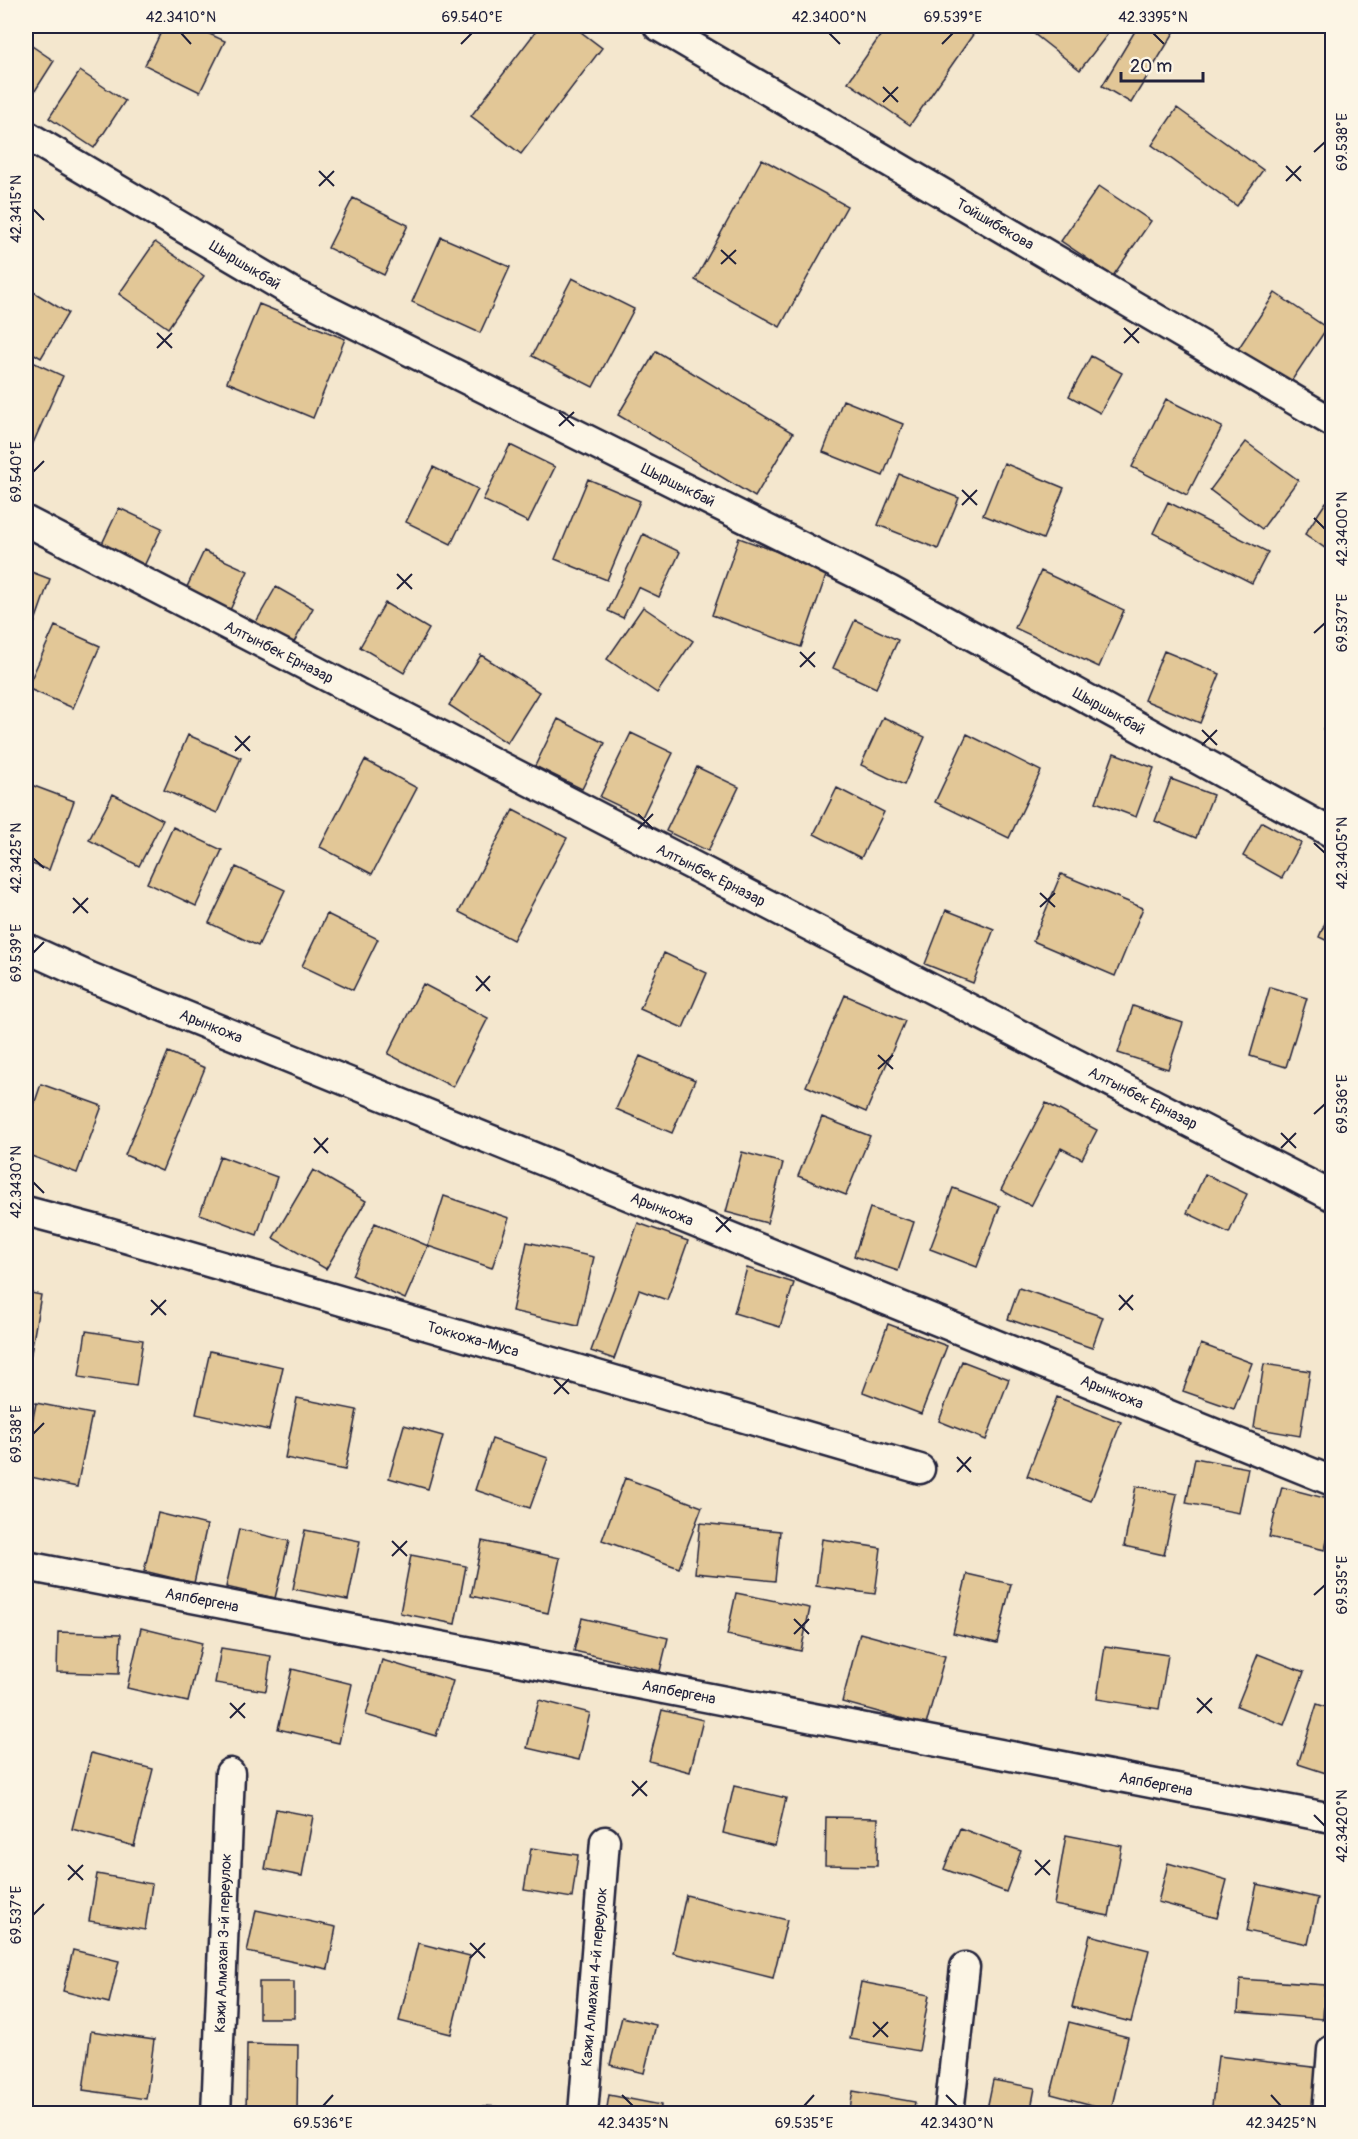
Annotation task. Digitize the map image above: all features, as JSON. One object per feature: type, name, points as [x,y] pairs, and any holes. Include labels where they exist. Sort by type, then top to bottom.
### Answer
[{"type":"street","name":"Тойшибекова","points":[[658,26],[1332,422]]},
{"type":"street","name":"Шыршыкбай","points":[[26,135],[295,294],[889,590],[1332,833]]},
{"type":"street","name":"Алтынбек Ерназар","points":[[26,521],[1332,1196]]},
{"type":"street","name":"Арынкожа","points":[[26,948],[90,977],[1332,1481]]},
{"type":"street","name":"Токкожа-Муса","points":[[26,1211],[920,1469]]},
{"type":"street","name":"Аяпбергена","points":[[26,1566],[1332,1818]]},
{"type":"street","name":"Кажи Алмахан 3-й переулок","points":[[216,2114],[230,1773]]},
{"type":"street","name":"Кажи Алмахан 4-й переулок","points":[[583,2114],[605,1841]]},
{"type":"street","points":[[949,2114],[965,1967]]},
{"type":"street","points":[[1327,2114],[1332,2050]]},
{"type":"building","points":[[164,26],[192,26],[225,41],[200,92],[145,65]]},
{"type":"building","points":[[540,26],[573,26],[602,48],[521,154],[471,116]]},
{"type":"building","points":[[887,26],[979,26],[910,125],[848,82]]},
{"type":"building","points":[[1024,26],[1094,26],[1107,35],[1080,70]]},
{"type":"building","points":[[1138,26],[1178,26],[1131,103],[1102,86]]},
{"type":"building","points":[[26,42],[54,61],[26,105]]},
{"type":"building","points":[[80,71],[125,101],[94,148],[49,118]]},
{"type":"building","points":[[1177,108],[1263,170],[1237,206],[1152,145]]},
{"type":"building","points":[[762,159],[847,206],[780,327],[695,280]]},
{"type":"building","points":[[1099,186],[1151,221],[1113,276],[1061,241]]},
{"type":"building","points":[[353,198],[408,225],[384,275],[328,248]]},
{"type":"building","points":[[441,237],[510,267],[480,333],[412,302]]},
{"type":"building","points":[[155,242],[204,276],[168,328],[119,294]]},
{"type":"building","points":[[572,278],[634,309],[593,387],[532,356]]},
{"type":"building","points":[[32,291],[68,313],[41,358],[26,349],[26,302]]},
{"type":"building","points":[[1275,293],[1327,328],[1290,383],[1238,349]]},
{"type":"building","points":[[259,304],[345,339],[313,418],[227,382]]},
{"type":"building","points":[[656,351],[793,433],[755,497],[618,415]]},
{"type":"building","points":[[1091,356],[1122,373],[1100,413],[1069,396]]},
{"type":"building","points":[[26,359],[63,376],[26,459]]},
{"type":"building","points":[[1166,399],[1222,427],[1187,495],[1132,467]]},
{"type":"building","points":[[843,400],[903,424],[883,476],[823,452]]},
{"type":"building","points":[[1246,442],[1298,480],[1262,529],[1210,490]]},
{"type":"building","points":[[510,445],[555,467],[528,522],[483,500]]},
{"type":"building","points":[[1004,463],[1064,488],[1043,539],[983,515]]},
{"type":"building","points":[[433,467],[478,489],[451,544],[406,522]]},
{"type":"building","points":[[899,474],[959,498],[938,549],[878,525]]},
{"type":"building","points":[[588,479],[640,501],[607,580],[555,559]]},
{"type":"building","points":[[1168,502],[1268,552],[1252,583],[1153,533]]},
{"type":"building","points":[[1326,502],[1332,506],[1332,553],[1305,534]]},
{"type":"building","points":[[119,508],[162,528],[144,566],[101,546]]},
{"type":"building","points":[[643,534],[680,552],[659,597],[638,587],[623,618],[608,611]]},
{"type":"building","points":[[739,538],[828,570],[801,647],[712,615]]},
{"type":"building","points":[[204,551],[248,571],[230,610],[186,589]]},
{"type":"building","points":[[26,570],[50,579],[27,644],[26,644]]},
{"type":"building","points":[[1041,571],[1124,610],[1099,667],[1015,628]]},
{"type":"building","points":[[276,587],[313,608],[289,651],[252,629]]},
{"type":"building","points":[[385,603],[429,629],[404,673],[360,647]]},
{"type":"building","points":[[643,607],[693,641],[657,693],[607,659]]},
{"type":"building","points":[[855,620],[898,640],[876,688],[833,668]]},
{"type":"building","points":[[55,626],[100,646],[73,708],[27,688]]},
{"type":"building","points":[[1164,651],[1220,674],[1200,723],[1144,700]]},
{"type":"building","points":[[481,655],[539,692],[507,743],[449,705]]},
{"type":"building","points":[[1332,713],[1332,734],[1323,729]]},
{"type":"building","points":[[883,717],[925,737],[904,785],[861,765]]},
{"type":"building","points":[[558,719],[605,743],[582,789],[535,766]]},
{"type":"building","points":[[631,733],[673,753],[642,817],[600,797]]},
{"type":"building","points":[[967,734],[1041,771],[1009,838],[935,802]]},
{"type":"building","points":[[188,735],[241,758],[217,813],[164,790]]},
{"type":"building","points":[[1114,753],[1154,768],[1136,817],[1096,802]]},
{"type":"building","points":[[365,760],[417,788],[372,874],[320,847]]},
{"type":"building","points":[[697,767],[739,787],[708,851],[666,831]]},
{"type":"building","points":[[1171,779],[1213,795],[1196,838],[1155,821]]},
{"type":"building","points":[[26,783],[74,801],[49,870],[26,862]]},
{"type":"building","points":[[837,788],[884,812],[861,858],[814,834]]},
{"type":"building","points":[[113,794],[163,820],[139,866],[89,840]]},
{"type":"building","points":[[513,810],[567,838],[513,940],[459,912]]},
{"type":"building","points":[[1262,822],[1301,843],[1282,878],[1243,856]]},
{"type":"building","points":[[173,827],[222,850],[196,906],[147,883]]},
{"type":"building","points":[[236,867],[285,890],[258,946],[209,923]]},
{"type":"building","points":[[1061,874],[1143,908],[1115,976],[1033,941]]},
{"type":"building","points":[[1332,907],[1332,943],[1319,937]]},
{"type":"building","points":[[946,910],[994,929],[973,983],[925,964]]},
{"type":"building","points":[[327,914],[378,939],[353,990],[302,966]]},
{"type":"building","points":[[664,953],[707,973],[683,1028],[640,1009]]},
{"type":"building","points":[[423,984],[488,1018],[453,1087],[388,1054]]},
{"type":"building","points":[[1270,987],[1307,998],[1286,1067],[1250,1056]]},
{"type":"building","points":[[845,995],[905,1021],[866,1112],[806,1086]]},
{"type":"building","points":[[1133,1006],[1183,1023],[1168,1069],[1118,1053]]},
{"type":"building","points":[[168,1052],[205,1068],[162,1171],[125,1155]]},
{"type":"building","points":[[640,1056],[695,1080],[672,1133],[616,1109]]},
{"type":"building","points":[[41,1084],[102,1106],[77,1173],[26,1154],[26,1128]]},
{"type":"building","points":[[1046,1103],[1097,1130],[1082,1159],[1061,1148],[1031,1206],[1001,1190]]},
{"type":"building","points":[[822,1117],[870,1136],[846,1195],[798,1176]]},
{"type":"building","points":[[742,1152],[783,1163],[767,1223],[726,1212]]},
{"type":"building","points":[[220,1156],[277,1177],[257,1235],[200,1214]]},
{"type":"building","points":[[313,1170],[366,1201],[326,1269],[273,1238]]},
{"type":"building","points":[[1205,1174],[1247,1194],[1229,1233],[1187,1213]]},
{"type":"building","points":[[953,1188],[1000,1206],[977,1267],[930,1249]]},
{"type":"building","points":[[444,1196],[509,1218],[492,1268],[428,1246]]},
{"type":"building","points":[[870,1208],[914,1222],[898,1271],[854,1256]]},
{"type":"building","points":[[375,1223],[428,1246],[405,1299],[352,1275]]},
{"type":"building","points":[[638,1223],[688,1241],[667,1300],[639,1290],[614,1359],[591,1351]]},
{"type":"building","points":[[527,1242],[594,1257],[578,1326],[512,1311]]},
{"type":"building","points":[[747,1268],[794,1283],[780,1327],[734,1313]]},
{"type":"building","points":[[1019,1288],[1103,1317],[1092,1348],[1008,1319]]},
{"type":"building","points":[[26,1292],[41,1295],[28,1370],[26,1370]]},
{"type":"building","points":[[888,1324],[947,1346],[921,1414],[863,1392]]},
{"type":"building","points":[[86,1331],[143,1340],[136,1386],[79,1377]]},
{"type":"building","points":[[1201,1344],[1252,1363],[1234,1409],[1183,1391]]},
{"type":"building","points":[[210,1351],[283,1367],[269,1430],[196,1414]]},
{"type":"building","points":[[962,1361],[1009,1379],[986,1440],[939,1421]]},
{"type":"building","points":[[1264,1364],[1310,1371],[1300,1436],[1254,1428]]},
{"type":"building","points":[[1057,1397],[1121,1422],[1091,1501],[1027,1476]]},
{"type":"building","points":[[297,1398],[357,1410],[345,1470],[285,1458]]},
{"type":"building","points":[[36,1403],[92,1414],[77,1487],[26,1476],[26,1454]]},
{"type":"building","points":[[404,1425],[443,1436],[428,1489],[389,1478]]},
{"type":"building","points":[[492,1439],[548,1458],[530,1508],[475,1490]]},
{"type":"building","points":[[1195,1458],[1248,1468],[1239,1513],[1186,1503]]},
{"type":"building","points":[[625,1478],[702,1507],[679,1568],[602,1540]]},
{"type":"building","points":[[1136,1486],[1177,1494],[1164,1555],[1124,1546]]},
{"type":"building","points":[[1282,1487],[1332,1500],[1332,1518],[1325,1550],[1269,1537]]},
{"type":"building","points":[[158,1513],[207,1525],[194,1583],[144,1571]]},
{"type":"building","points":[[700,1523],[780,1531],[775,1581],[695,1573]]},
{"type":"building","points":[[239,1529],[289,1541],[275,1598],[226,1587]]},
{"type":"building","points":[[305,1530],[360,1541],[348,1600],[293,1589]]},
{"type":"building","points":[[822,1539],[881,1548],[875,1594],[816,1586]]},
{"type":"building","points":[[482,1541],[560,1558],[548,1613],[471,1596]]},
{"type":"building","points":[[411,1555],[466,1566],[455,1624],[400,1613]]},
{"type":"building","points":[[967,1574],[1011,1584],[997,1643],[953,1633]]},
{"type":"building","points":[[736,1593],[810,1608],[801,1651],[727,1635]]},
{"type":"building","points":[[582,1618],[668,1638],[660,1671],[574,1651]]},
{"type":"building","points":[[141,1628],[202,1643],[188,1702],[127,1688]]},
{"type":"building","points":[[58,1632],[121,1634],[119,1674],[57,1672]]},
{"type":"building","points":[[860,1633],[945,1656],[926,1725],[842,1702]]},
{"type":"building","points":[[1105,1646],[1168,1655],[1159,1709],[1097,1699]]},
{"type":"building","points":[[221,1648],[271,1656],[266,1691],[215,1683]]},
{"type":"building","points":[[1258,1654],[1304,1672],[1284,1725],[1237,1706]]},
{"type":"building","points":[[382,1660],[453,1681],[436,1736],[366,1715]]},
{"type":"building","points":[[292,1669],[352,1684],[339,1743],[278,1729]]},
{"type":"building","points":[[539,1700],[590,1713],[579,1760],[527,1748]]},
{"type":"building","points":[[1317,1704],[1332,1709],[1332,1775],[1298,1764]]},
{"type":"building","points":[[662,1710],[703,1720],[690,1772],[649,1761]]},
{"type":"building","points":[[91,1753],[153,1769],[134,1846],[72,1829]]},
{"type":"building","points":[[734,1786],[786,1798],[775,1846],[723,1833]]},
{"type":"building","points":[[276,1809],[313,1816],[302,1876],[265,1869]]},
{"type":"building","points":[[826,1817],[878,1818],[877,1866],[825,1865]]},
{"type":"building","points":[[960,1828],[1021,1851],[1006,1892],[944,1869]]},
{"type":"building","points":[[1066,1835],[1122,1846],[1109,1916],[1054,1905]]},
{"type":"building","points":[[531,1848],[578,1855],[572,1898],[524,1890]]},
{"type":"building","points":[[1168,1863],[1227,1880],[1217,1918],[1158,1902]]},
{"type":"building","points":[[97,1874],[152,1884],[145,1930],[89,1921]]},
{"type":"building","points":[[1257,1884],[1318,1898],[1308,1944],[1247,1931]]},
{"type":"building","points":[[686,1895],[787,1920],[773,1978],[673,1953]]},
{"type":"building","points":[[256,1910],[336,1927],[328,1969],[247,1952]]},
{"type":"building","points":[[1090,1935],[1149,1950],[1131,2022],[1072,2007]]},
{"type":"building","points":[[418,1943],[470,1956],[451,2034],[399,2021]]},
{"type":"building","points":[[73,1950],[119,1961],[109,2003],[63,1991]]},
{"type":"building","points":[[1240,1979],[1325,1985],[1323,2019],[1238,2012]]},
{"type":"building","points":[[259,1982],[294,1982],[294,2018],[259,2018]]},
{"type":"building","points":[[861,1982],[929,1995],[919,2051],[850,2039]]},
{"type":"building","points":[[622,2017],[656,2025],[644,2073],[610,2065]]},
{"type":"building","points":[[1069,2022],[1128,2037],[1111,2110],[1051,2094]]},
{"type":"building","points":[[91,2031],[154,2040],[146,2099],[83,2090]]},
{"type":"building","points":[[247,2044],[298,2045],[297,2114],[246,2114]]},
{"type":"building","points":[[1218,2056],[1320,2068],[1315,2114],[1211,2114]]},
{"type":"building","points":[[993,2080],[1035,2088],[1030,2114],[986,2114]]},
{"type":"building","points":[[853,2091],[915,2102],[913,2114],[849,2114]]},
{"type":"building","points":[[609,2095],[661,2105],[660,2114],[606,2114]]},
{"type":"building","points":[[484,2106],[544,2109],[544,2114],[484,2114]]}]
